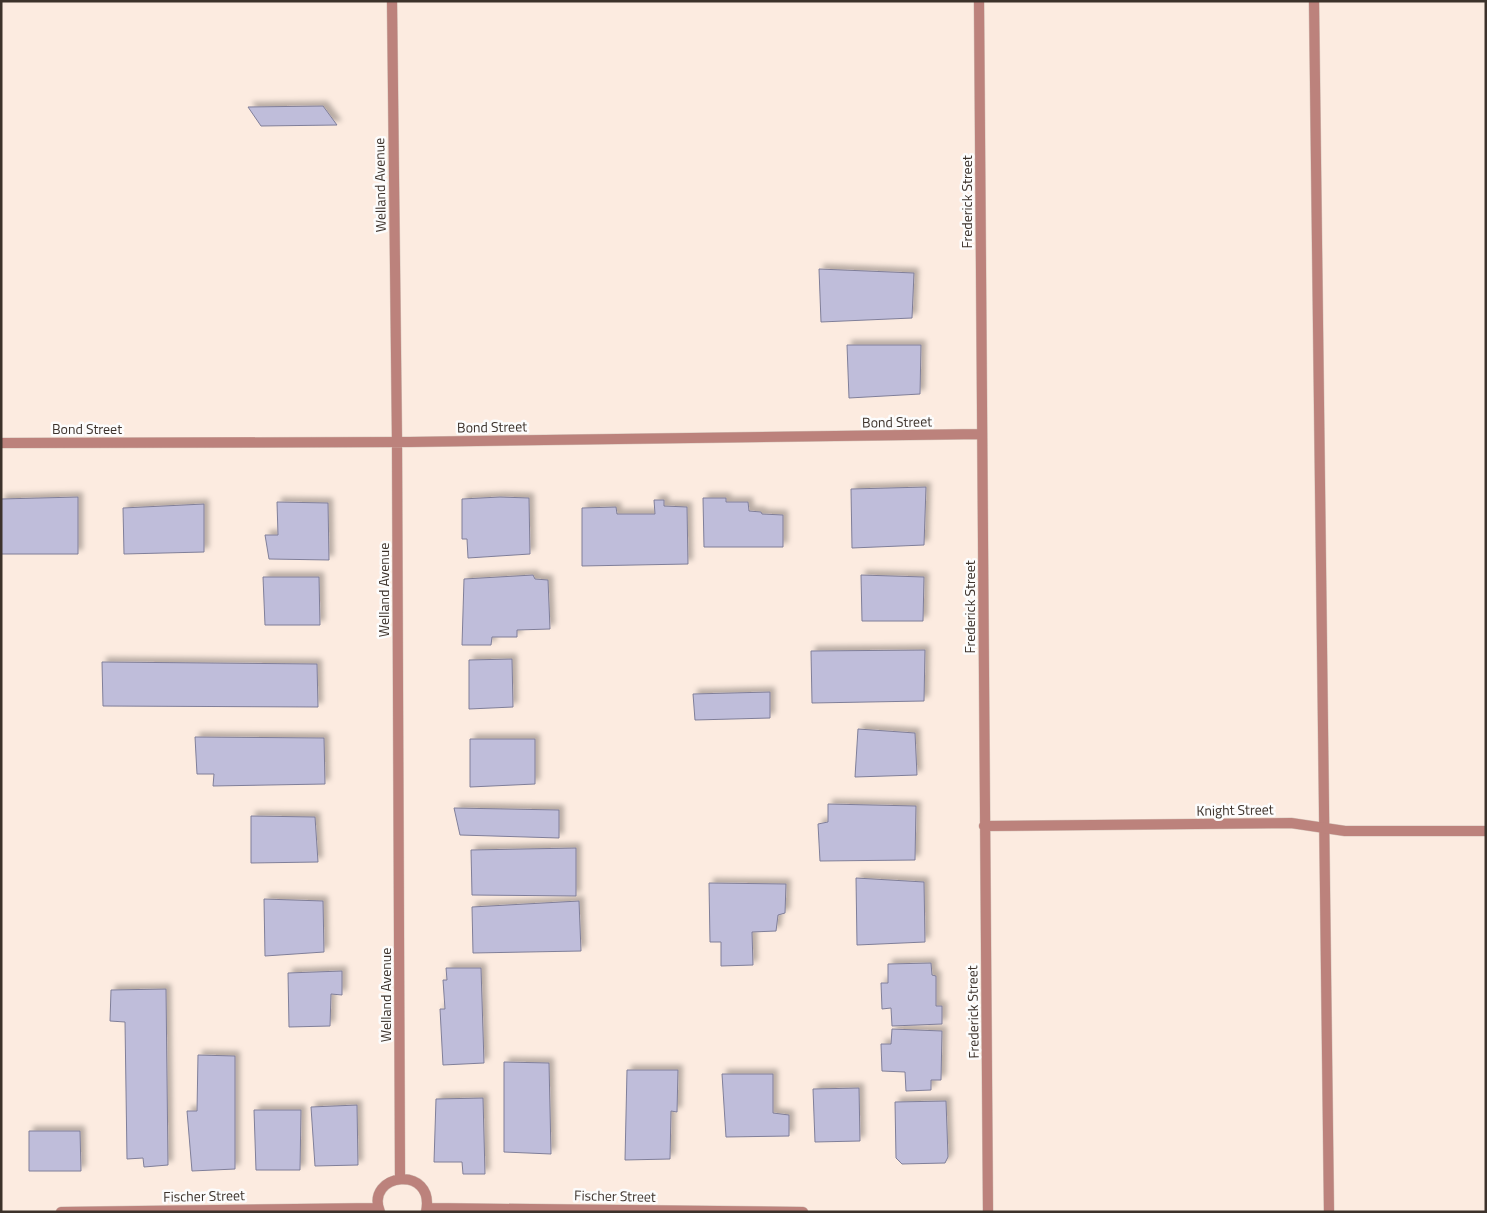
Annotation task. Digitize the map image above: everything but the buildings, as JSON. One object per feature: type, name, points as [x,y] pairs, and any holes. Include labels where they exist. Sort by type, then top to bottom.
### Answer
[{"type":"street","name":"Welland Avenue","points":[[392,1],[397,441],[400,1178]]},
{"type":"street","name":"Frederick Street","points":[[979,1],[988,1212]]},
{"type":"street","points":[[1314,1],[1329,1212]]},
{"type":"street","name":"Bond Street","points":[[1,443],[397,441],[982,434]]},
{"type":"street","name":"Knight Street","points":[[984,826],[1291,823],[1345,831],[1486,831]]},
{"type":"street","points":[[379,1210],[379,1193],[384,1187],[400,1178],[413,1180],[420,1186],[425,1193],[426,1210]]},
{"type":"street","name":"Fischer Street","points":[[61,1212],[379,1210]]},
{"type":"street","name":"Fischer Street","points":[[426,1210],[803,1212]]}]
